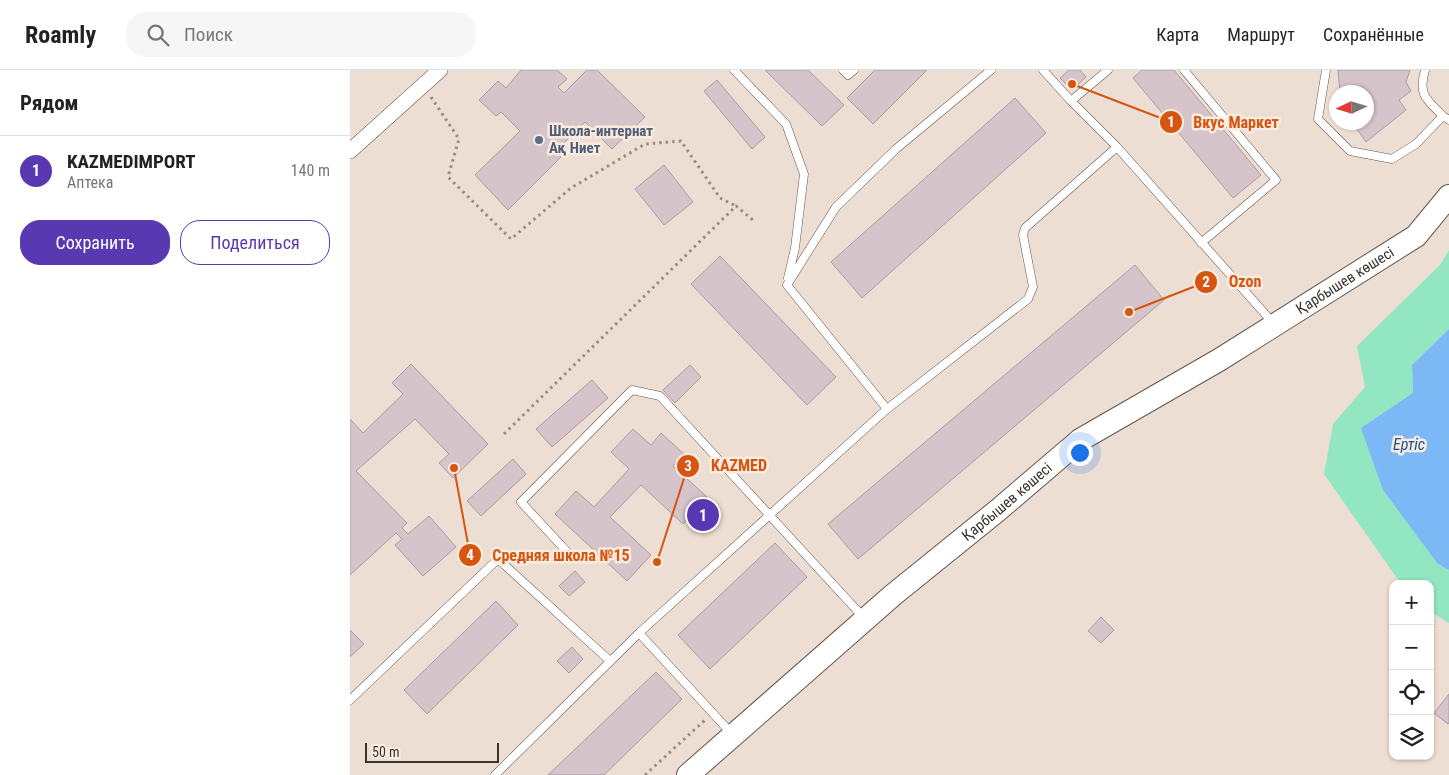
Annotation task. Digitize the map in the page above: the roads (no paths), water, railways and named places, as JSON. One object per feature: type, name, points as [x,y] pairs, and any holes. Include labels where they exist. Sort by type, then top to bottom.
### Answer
[{"type":"main road","name":"Қарбышев көшесі","points":[[688,775],[893,595],[997,511],[1080,440],[1219,360],[1416,236],[1449,196]]},
{"type":"street","points":[[350,151],[440,70]]},
{"type":"lane","points":[[734,70],[786,124],[804,174],[795,248],[787,285]]},
{"type":"lane","points":[[843,70],[848,75],[854,70]]},
{"type":"lane","points":[[787,285],[836,207],[896,149],[991,70]]},
{"type":"lane","points":[[1043,70],[1117,147],[1274,324]]},
{"type":"lane","points":[[1071,101],[1108,70]]},
{"type":"lane","points":[[1184,70],[1276,180],[1201,243]]},
{"type":"lane","points":[[1326,70],[1318,119],[1350,151],[1392,159],[1416,144],[1446,118],[1425,98],[1421,82],[1425,70]]},
{"type":"lane","points":[[495,775],[639,633],[887,409],[1028,299],[1033,286],[1023,235],[1025,228],[1117,147]]},
{"type":"lane","points":[[787,285],[887,409]]},
{"type":"lane","points":[[570,555],[520,502],[632,390],[660,396],[866,620]]},
{"type":"lane","points":[[350,700],[498,558],[610,662]]},
{"type":"lane","points":[[639,633],[734,736]]},
{"type":"water","name":"Ертіс","points":[[1449,329],[1449,570],[1438,564],[1383,490],[1361,428],[1413,393],[1412,365]]},
{"type":"place","name":"Вкус Маркет","points":[[1072,84]]},
{"type":"place","name":"Школа-интернат Ақ Ниет","points":[[539,140]]},
{"type":"place","name":"Ozon","points":[[1129,312]]},
{"type":"place","name":"Средняя школа №15","points":[[454,468]]},
{"type":"place","name":"KAZMEDIMPORT","points":[[703,515]]},
{"type":"place","name":"KAZMED","points":[[657,562]]}]
